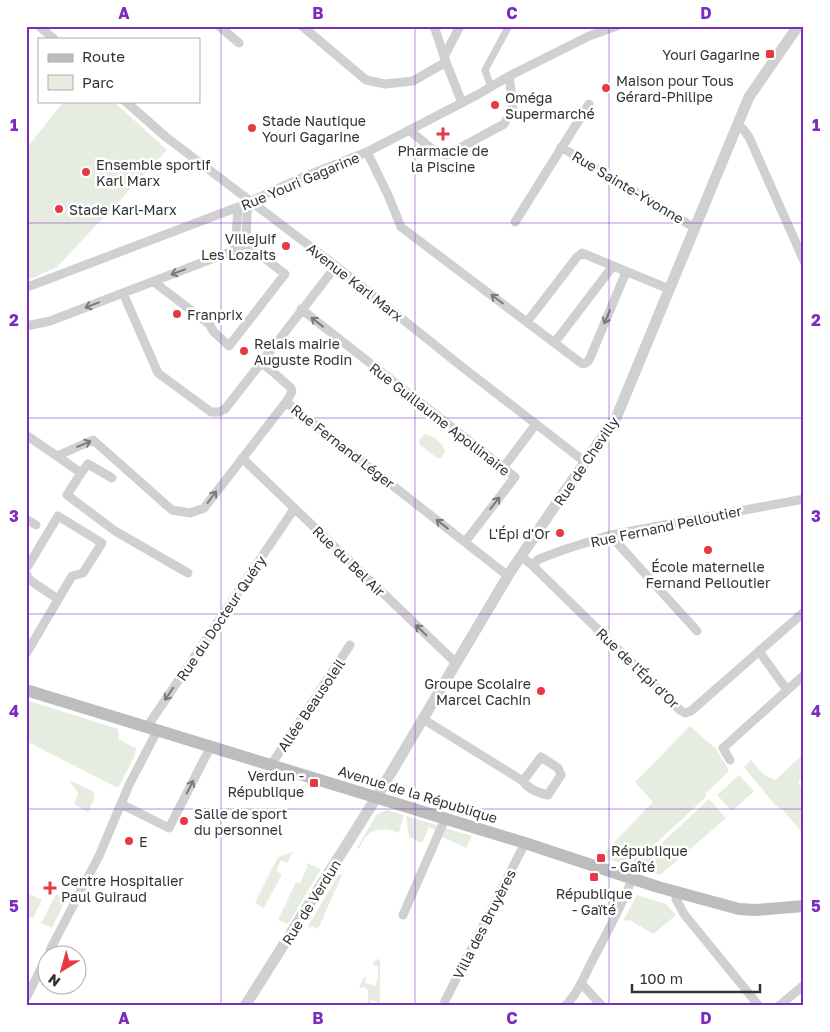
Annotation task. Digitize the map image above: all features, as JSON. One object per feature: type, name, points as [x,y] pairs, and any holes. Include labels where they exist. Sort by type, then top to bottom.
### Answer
[{"type":"main road","name":"Avenue de la République","points":[[26,690],[526,843],[632,879],[739,909],[756,910],[804,906]]},
{"type":"street","points":[[39,26],[53,38]]},
{"type":"street","points":[[219,26],[239,43]]},
{"type":"street","points":[[302,26],[366,80],[385,84],[414,81],[445,60],[460,26]]},
{"type":"street","points":[[434,26],[462,103]]},
{"type":"street","points":[[491,87],[486,70],[510,26]]},
{"type":"street","name":"Rue Youri Gagarine","points":[[26,287],[238,207],[300,178],[367,152],[462,103],[594,30],[618,26]]},
{"type":"street","name":"Rue de Chevilly","points":[[376,798],[509,574],[616,418],[749,97],[798,26]]},
{"type":"street","points":[[409,130],[437,153],[447,155],[504,124],[513,107],[509,76]]},
{"type":"street","name":"Avenue Karl Marx","points":[[126,102],[166,137],[336,266],[585,462]]},
{"type":"street","points":[[515,222],[589,104]]},
{"type":"street","points":[[737,125],[743,128],[749,137],[804,262]]},
{"type":"street","name":"Rue Sainte-Yvonne","points":[[562,147],[695,228]]},
{"type":"street","points":[[367,152],[404,230],[581,363],[587,363],[590,358],[626,272]]},
{"type":"street","points":[[246,244],[247,213],[250,202]]},
{"type":"street","points":[[235,250],[238,207]]},
{"type":"street","points":[[26,326],[50,321],[154,282],[246,244]]},
{"type":"street","points":[[154,282],[210,324],[214,332],[229,346],[285,274],[246,244]]},
{"type":"street","points":[[527,322],[577,257],[584,253],[669,289]]},
{"type":"street","points":[[123,293],[158,373],[211,412],[219,412],[225,409],[336,266]]},
{"type":"street","points":[[554,342],[614,266]]},
{"type":"street","name":"Rue Guillaume Apollinaire","points":[[301,310],[515,478],[465,542]]},
{"type":"street","points":[[261,363],[291,388],[292,392],[286,402]]},
{"type":"street","name":"Rue Fernand Léger","points":[[57,456],[93,440],[172,510],[190,513],[204,508],[286,402],[503,572],[509,574]]},
{"type":"street","points":[[503,468],[536,424]]},
{"type":"street","points":[[26,435],[81,473]]},
{"type":"street","name":"Rue du Bel Air","points":[[242,458],[456,663]]},
{"type":"street","points":[[112,478],[88,464],[67,495],[116,531],[188,573]]},
{"type":"street","name":"Rue Fernand Pelloutier","points":[[532,565],[539,559],[562,550],[610,535],[804,499]]},
{"type":"street","name":"Rue du Docteur Quéry","points":[[54,944],[99,856],[129,785],[155,735],[152,728],[294,509]]},
{"type":"street","points":[[27,652],[72,576],[83,573],[102,543],[58,516],[27,569],[28,578],[31,581],[58,599]]},
{"type":"street","points":[[26,519],[36,525]]},
{"type":"street","points":[[610,535],[697,631]]},
{"type":"street","name":"Rue de l'Épi d'Or","points":[[521,556],[683,712],[688,713],[804,612]]},
{"type":"street","name":"Allée Beausoleil","points":[[271,765],[350,645]]},
{"type":"street","points":[[759,651],[787,690]]},
{"type":"street","points":[[730,760],[723,748],[804,675]]},
{"type":"street","points":[[423,719],[523,781],[539,793],[548,795],[561,775],[558,768],[541,757],[523,781]]},
{"type":"street","points":[[121,804],[169,828],[211,746]]},
{"type":"street","name":"Rue de Verdun","points":[[245,1006],[376,798]]},
{"type":"street","points":[[403,916],[445,819]]},
{"type":"street","name":"Villa des Bruyères","points":[[444,1006],[445,1000],[526,843]]},
{"type":"street","points":[[565,1006],[580,983],[608,931],[632,879]]},
{"type":"street","points":[[678,892],[676,899],[684,914],[759,1006]]},
{"type":"street","name":"Rue du Docteur Quéry","points":[[26,998],[38,975]]},
{"type":"street","points":[[580,983],[602,1006]]},
{"type":"street","points":[[779,1006],[804,985]]},
{"type":"green space","name":"Stade Karl-Marx","points":[[63,102],[114,102],[167,150],[57,267],[26,281],[26,149]]},
{"type":"green space","points":[[425,434],[434,438],[442,445],[445,451],[441,458],[437,458],[420,445],[419,440]]},
{"type":"green space","points":[[26,700],[118,729],[118,739],[136,748],[135,755],[118,788],[26,741]]},
{"type":"green space","points":[[690,726],[716,749],[729,770],[727,773],[705,794],[707,796],[631,866],[600,857],[653,802],[635,782]]},
{"type":"green space","points":[[804,754],[804,773],[798,783],[804,790],[804,835],[783,810],[775,805],[744,767],[751,760],[764,775],[775,780]]},
{"type":"green space","points":[[739,775],[754,791],[732,811],[717,795]]},
{"type":"green space","points":[[69,780],[94,792],[94,799],[88,812],[74,804],[78,793]]},
{"type":"green space","points":[[709,799],[726,818],[660,875],[635,868]]},
{"type":"green space","points":[[387,810],[404,815],[399,833],[387,830],[371,832],[359,849],[357,848],[377,814]]},
{"type":"green space","points":[[406,816],[437,825],[435,830],[429,827],[422,843],[409,837]]},
{"type":"green space","points":[[445,828],[472,836],[466,848],[440,836]]},
{"type":"green space","points":[[293,852],[287,863],[281,860],[276,871],[282,874],[264,908],[255,903],[278,857]]},
{"type":"green space","points":[[306,863],[321,869],[288,924],[278,920],[296,882],[300,883],[308,866]]},
{"type":"green space","points":[[339,874],[342,875],[318,929],[312,926],[310,928],[308,926]]},
{"type":"green space","points":[[26,892],[42,900],[33,918],[26,915]]},
{"type":"green space","points":[[56,894],[66,899],[52,928],[41,923]]},
{"type":"green space","points":[[637,895],[666,904],[676,915],[653,934],[630,920],[623,921]]},
{"type":"green space","points":[[377,959],[380,960],[380,1003],[372,1000],[369,1006],[365,1006],[368,1001],[368,991],[364,987],[359,987],[366,975],[365,983],[375,986],[378,979],[378,967],[372,964]]},
{"type":"place","name":"Youri Gagarine","points":[[770,54]]},
{"type":"place","name":"Maison pour Tous Gérard-Philipe","points":[[606,88]]},
{"type":"place","name":"Oméga Supermarché","points":[[495,105]]},
{"type":"place","name":"Stade Nautique Youri Gagarine","points":[[252,128]]},
{"type":"place","name":"Pharmacie de la Piscine","points":[[443,134]]},
{"type":"place","name":"Ensemble sportif Karl Marx","points":[[86,172]]},
{"type":"place","name":"Stade Karl-Marx","points":[[59,209]]},
{"type":"place","name":"Villejuif Les Lozaits","points":[[286,246]]},
{"type":"place","name":"Franprix","points":[[177,314]]},
{"type":"place","name":"Relais mairie Auguste Rodin","points":[[244,351]]},
{"type":"place","name":"L'Épi d'Or","points":[[560,533]]},
{"type":"place","name":"École maternelle Fernand Pelloutier","points":[[708,550]]},
{"type":"place","name":"Groupe Scolaire Marcel Cachin","points":[[541,691]]},
{"type":"place","name":"Verdun - République","points":[[314,783]]},
{"type":"place","name":"Salle de sport du personnel","points":[[184,821]]},
{"type":"place","name":"E","points":[[129,841]]},
{"type":"place","name":"République - Gaîté","points":[[601,858]]},
{"type":"place","name":"République - Gaïté","points":[[594,877]]},
{"type":"place","name":"Centre Hospitalier Paul Guiraud","points":[[50,888]]}]
